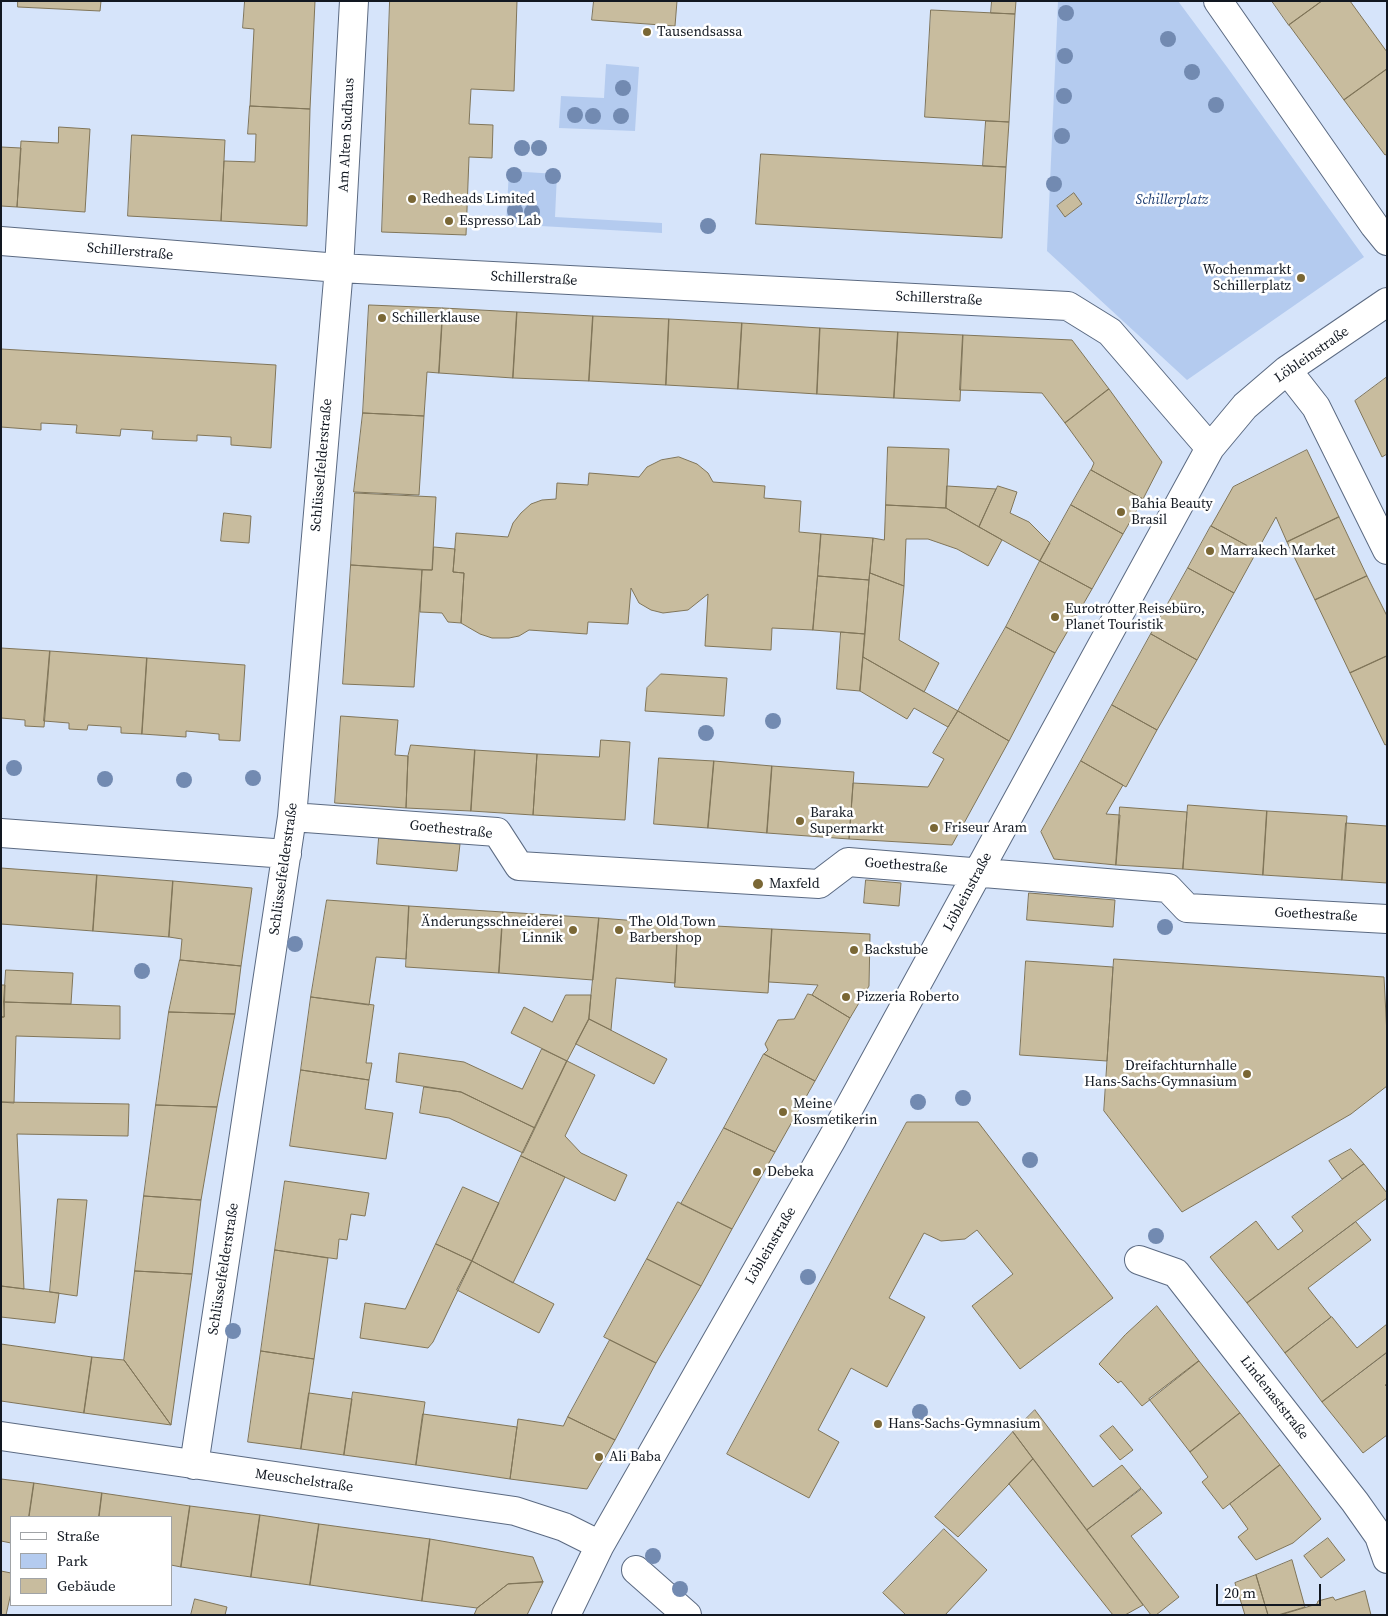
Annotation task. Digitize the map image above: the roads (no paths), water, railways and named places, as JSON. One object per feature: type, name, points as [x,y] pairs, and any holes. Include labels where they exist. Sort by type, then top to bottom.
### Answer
[{"type":"street","name":"Am Alten Sudhaus","points":[[339,268],[354,1]]},
{"type":"street","points":[[1218,1],[1387,241]]},
{"type":"street","name":"Schillerstraße","points":[[1,241],[339,268],[1068,306],[1110,332],[1210,448]]},
{"type":"street","name":"Schlüsselfelderstraße","points":[[194,1465],[292,818],[339,268]]},
{"type":"street","name":"Löbleinstraße","points":[[566,1615],[600,1546],[832,1139],[1210,448],[1245,406],[1287,370],[1387,302]]},
{"type":"street","points":[[1287,370],[1316,407],[1387,550]]},
{"type":"street","name":"Goethestraße","points":[[292,818],[497,832],[519,866],[819,884],[848,862],[979,871],[1168,888],[1187,908],[1387,918]]},
{"type":"street","points":[[1,833],[287,854]]},
{"type":"street","name":"Lindenaststraße","points":[[1140,1260],[1176,1273],[1356,1502],[1379,1536],[1387,1559]]},
{"type":"street","name":"Meuschelstraße","points":[[1,1436],[515,1511],[564,1526],[600,1546]]},
{"type":"street","points":[[636,1570],[687,1615]]},
{"type":"place","name":"Tausendsassa","points":[[647,32]]},
{"type":"place","name":"Redheads Limited","points":[[412,199]]},
{"type":"place","name":"Espresso Lab","points":[[449,221]]},
{"type":"place","name":"Wochenmarkt Schillerplatz","points":[[1301,278]]},
{"type":"place","name":"Schillerklause","points":[[382,318]]},
{"type":"place","name":"Bahia Beauty Brasil","points":[[1121,512]]},
{"type":"place","name":"Marrakech Market","points":[[1210,551]]},
{"type":"place","name":"Eurotrotter Reisebüro, Planet Touristik","points":[[1055,617]]},
{"type":"place","name":"Baraka Supermarkt","points":[[800,821]]},
{"type":"place","name":"Friseur Aram","points":[[934,828]]},
{"type":"place","name":"Maxfeld","points":[[758,884]]},
{"type":"place","name":"Änderungsschneiderei Linnik","points":[[573,930]]},
{"type":"place","name":"The Old Town Barbershop","points":[[619,930]]},
{"type":"place","name":"Backstube","points":[[854,950]]},
{"type":"place","name":"Pizzeria Roberto","points":[[846,997]]},
{"type":"place","name":"Dreifachturnhalle Hans-Sachs-Gymnasium","points":[[1247,1074]]},
{"type":"place","name":"Meine Kosmetikerin","points":[[783,1112]]},
{"type":"place","name":"Debeka","points":[[757,1172]]},
{"type":"place","name":"Hans-Sachs-Gymnasium","points":[[878,1424]]},
{"type":"place","name":"Ali Baba","points":[[599,1457]]},
{"type":"park label","name":"Schillerplatz","points":[[1172,200]]}]
